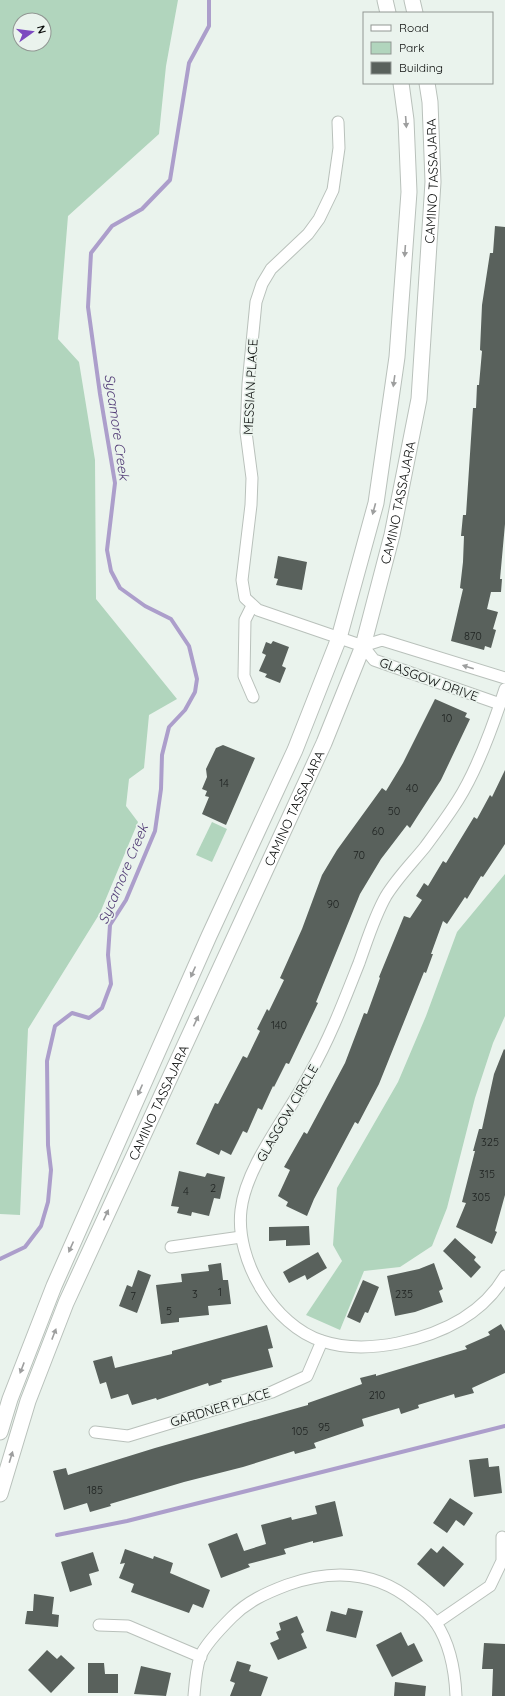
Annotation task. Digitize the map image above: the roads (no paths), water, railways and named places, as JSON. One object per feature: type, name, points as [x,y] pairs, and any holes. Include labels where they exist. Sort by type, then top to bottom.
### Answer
[{"type":"main road","points":[[385,0],[388,12]]},
{"type":"main road","points":[[412,0],[415,12]]},
{"type":"main road","name":"CAMINO TASSAJARA","points":[[0,1432],[10,1399],[54,1286],[187,986],[295,750],[339,638],[376,503],[397,357],[409,192],[406,120],[401,84]]},
{"type":"main road","name":"CAMINO TASSAJARA","points":[[0,1494],[28,1401],[66,1303],[324,743],[363,646],[392,535],[419,399],[433,182],[430,102],[427,84]]},
{"type":"street","name":"MESSIAN PLACE","points":[[252,606],[245,598],[242,580],[251,505],[252,478],[246,432],[248,384],[256,302],[262,284],[271,269],[308,234],[319,219],[333,190],[339,148],[338,122]]},
{"type":"street","points":[[253,697],[244,676],[245,620],[252,606],[265,614],[320,630],[339,638]]},
{"type":"street","name":"GLASGOW DRIVE","points":[[339,638],[363,646],[374,660],[500,704]]},
{"type":"street","name":"GLASGOW DRIVE","points":[[363,646],[382,640],[505,678]]},
{"type":"street","name":"GLASGOW CIRCLE","points":[[505,689],[482,750],[460,798],[425,847],[398,878],[377,914],[336,1023],[310,1074],[257,1164],[245,1192],[241,1211],[241,1237],[253,1273],[271,1304],[288,1322],[322,1341],[348,1347],[377,1347],[410,1340],[445,1329],[474,1313],[497,1290],[505,1276]]},
{"type":"street","points":[[171,1248],[241,1237]]},
{"type":"street","name":"GARDNER PLACE","points":[[95,1432],[128,1436],[272,1392],[307,1376],[322,1341]]},
{"type":"street","points":[[436,1623],[490,1586],[502,1561],[502,1536]]},
{"type":"street","points":[[194,1696],[200,1656],[220,1628],[244,1605],[269,1592],[297,1582],[325,1575],[354,1575],[377,1580],[401,1591],[436,1623],[449,1652],[455,1676],[456,1696]]},
{"type":"street","points":[[99,1625],[128,1626],[200,1656]]},
{"type":"waterway","name":"Sycamore Creek","points":[[0,1259],[25,1247],[41,1226],[48,1202],[51,1170],[48,1145],[47,1061],[55,1026],[72,1013],[89,1018],[102,1008],[111,984],[108,955],[110,925],[126,900],[155,831],[161,789],[162,755],[169,727],[185,710],[195,692],[197,679],[189,646],[171,619],[145,606],[120,588],[111,571],[107,550],[115,483],[100,394],[88,307],[91,253],[112,226],[142,209],[170,180],[189,63],[209,26],[209,0]]},
{"type":"waterway","points":[[57,1535],[127,1521],[505,1426]]}]
